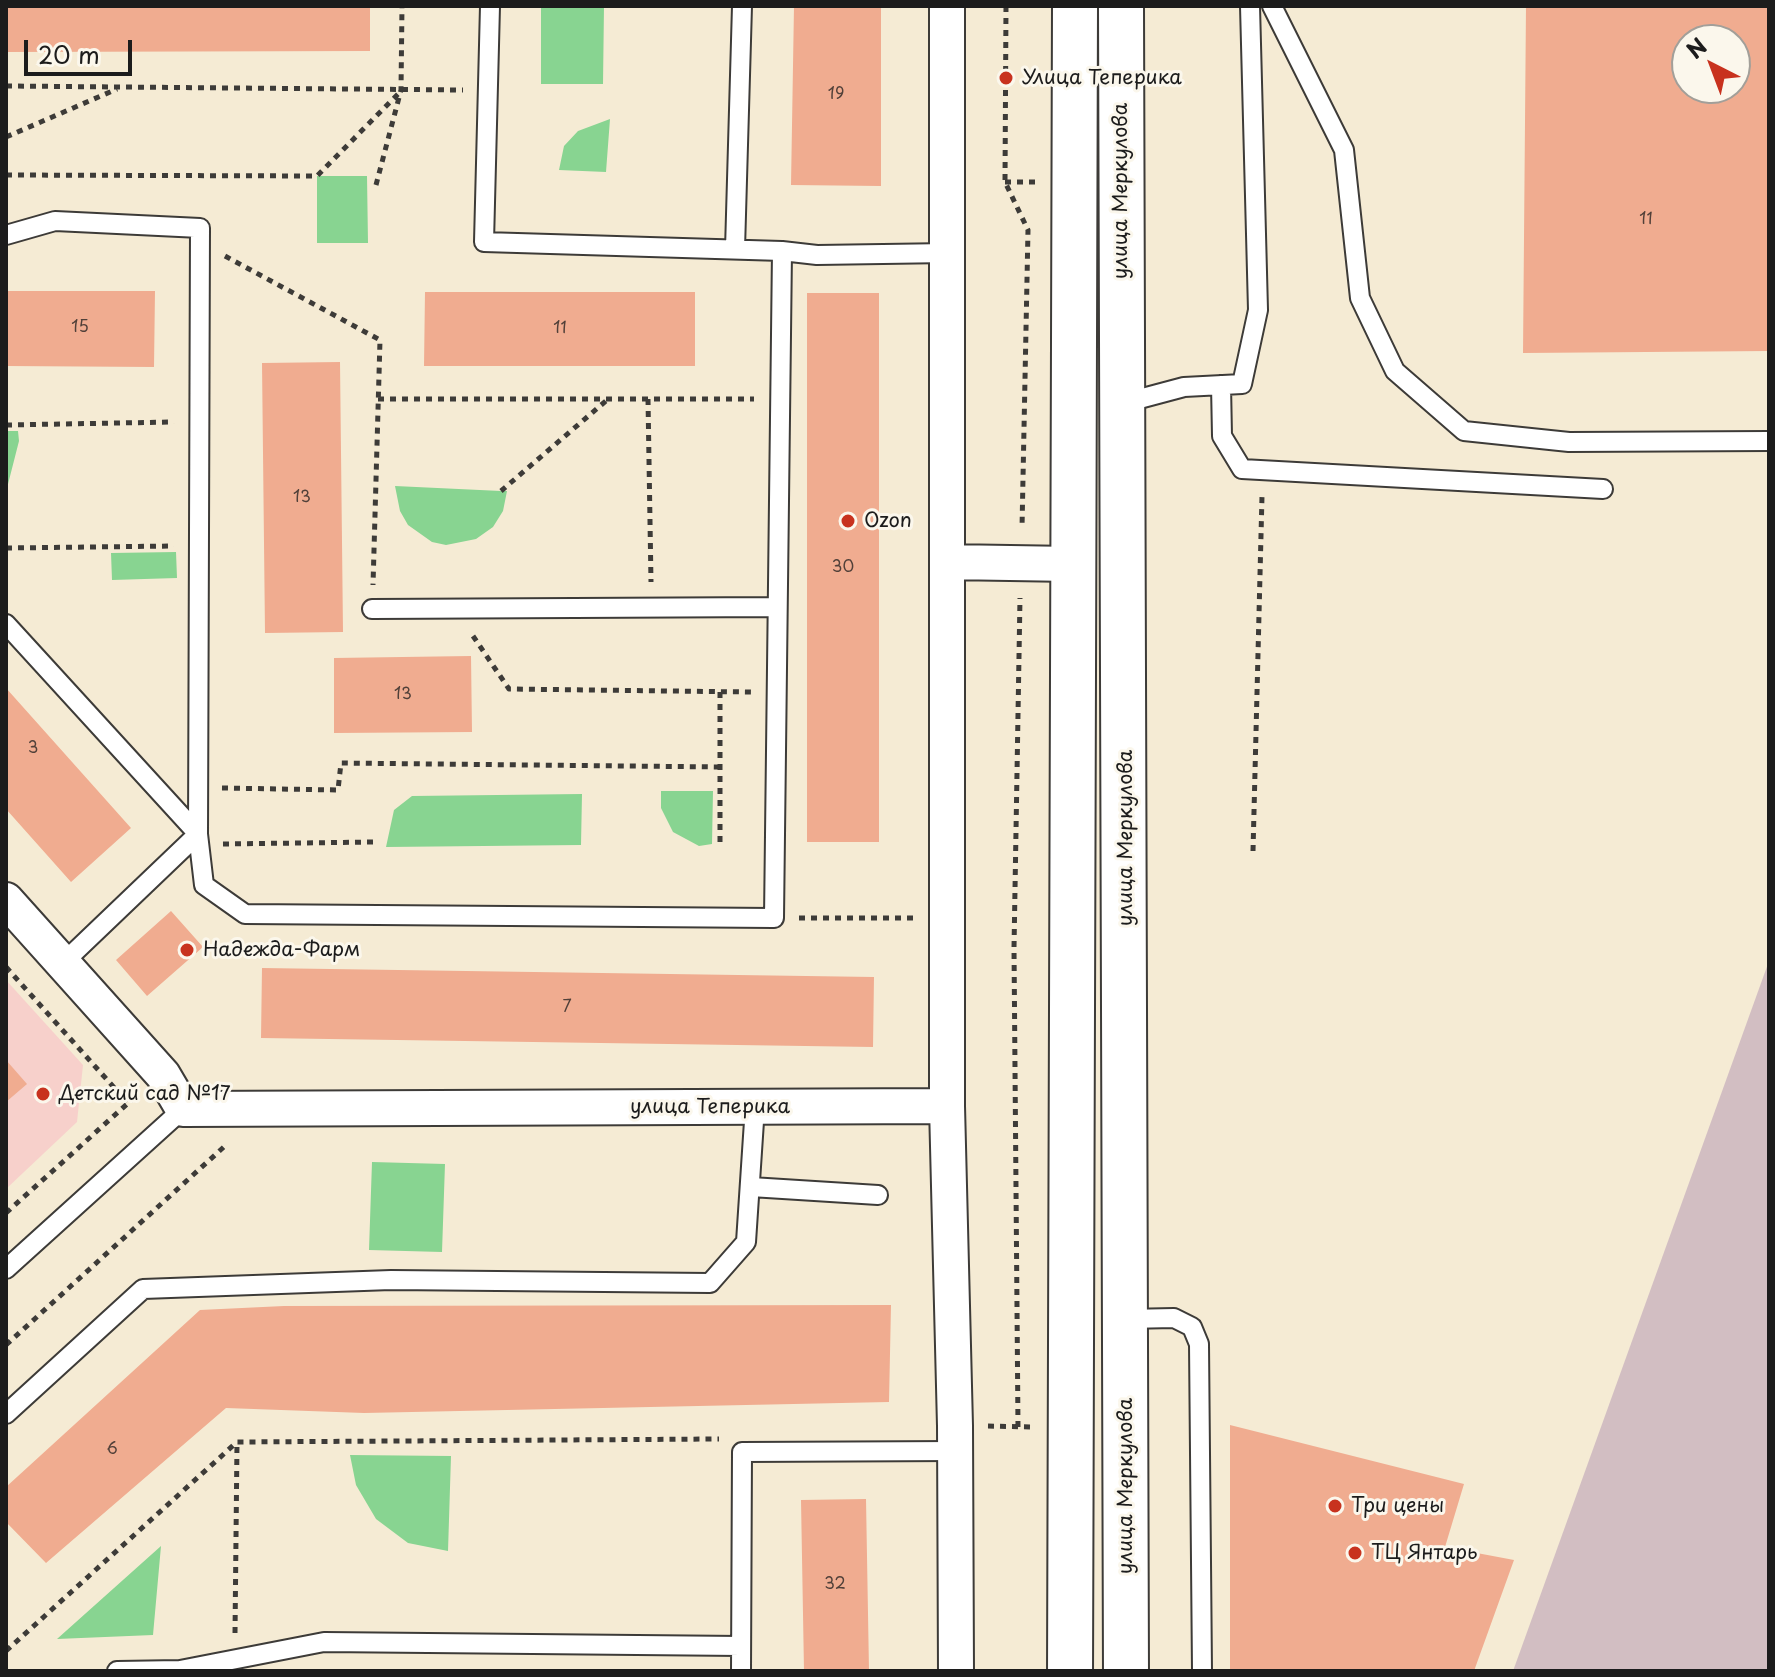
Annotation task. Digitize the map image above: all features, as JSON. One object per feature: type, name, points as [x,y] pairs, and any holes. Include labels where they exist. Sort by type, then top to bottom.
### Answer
[{"type":"street","points":[[947,6],[947,1106],[956,1451],[956,1671]]},
{"type":"street","points":[[1070,1671],[1075,6]]},
{"type":"street","name":"улица Меркулова","points":[[1121,6],[1126,1671]]},
{"type":"street","points":[[948,562],[1072,564]]},
{"type":"street","points":[[6,900],[163,1075],[183,1109]]},
{"type":"street","name":"улица Теперика","points":[[183,1109],[947,1106]]},
{"type":"lane","points":[[490,6],[484,242],[735,249],[817,255],[949,253]]},
{"type":"lane","points":[[735,249],[742,6]]},
{"type":"lane","points":[[1120,404],[1184,387],[1242,384],[1258,310],[1250,6]]},
{"type":"lane","points":[[1272,6],[1344,150],[1360,298],[1395,371],[1464,431],[1569,442],[1769,441]]},
{"type":"lane","points":[[6,235],[55,221],[200,228],[198,839],[204,885],[245,914],[774,918],[782,251]]},
{"type":"lane","points":[[1221,385],[1222,436],[1242,469],[1603,489]]},
{"type":"lane","points":[[372,609],[776,607]]},
{"type":"lane","points":[[6,624],[198,839]]},
{"type":"lane","points":[[63,963],[198,839]]},
{"type":"lane","points":[[6,1414],[143,1289],[391,1280],[710,1283],[746,1242],[755,1106]]},
{"type":"lane","points":[[6,1269],[183,1109]]},
{"type":"lane","points":[[751,1187],[878,1195]]},
{"type":"lane","points":[[1126,1319],[1174,1318],[1192,1327],[1199,1344],[1202,1671]]},
{"type":"lane","points":[[741,1671],[742,1452],[956,1451]]},
{"type":"lane","points":[[117,1671],[180,1670],[324,1642],[741,1646]]},
{"type":"path","points":[[376,185],[401,90],[402,6]]},
{"type":"path","points":[[1006,6],[1005,182],[1028,230],[1014,948],[1018,1427]]},
{"type":"path","points":[[6,86],[488,90]]},
{"type":"path","points":[[6,137],[122,87]]},
{"type":"path","points":[[6,175],[317,176],[401,90]]},
{"type":"path","points":[[199,242],[380,340],[372,609]]},
{"type":"path","points":[[378,399],[779,399]]},
{"type":"path","points":[[648,399],[651,608]]},
{"type":"path","points":[[501,491],[608,400]]},
{"type":"path","points":[[6,425],[199,421]]},
{"type":"path","points":[[1253,851],[1263,470]]},
{"type":"path","points":[[6,548],[199,545]]},
{"type":"path","points":[[455,609],[509,689],[776,693]]},
{"type":"path","points":[[720,692],[720,847]]},
{"type":"path","points":[[198,787],[338,790],[341,763],[720,767]]},
{"type":"path","points":[[198,839],[374,842]]},
{"type":"path","points":[[774,918],[947,917]]},
{"type":"path","points":[[6,967],[127,1102]]},
{"type":"path","points":[[6,1213],[127,1102],[163,1075]]},
{"type":"path","points":[[6,1345],[227,1144]]},
{"type":"path","points":[[6,1651],[237,1442],[731,1439],[742,1452]]},
{"type":"path","points":[[235,1659],[237,1442]]},
{"type":"shaded area","points":[[1769,961],[1769,1671],[1513,1671]]},
{"type":"shaded area","name":"Детский сад №17","points":[[6,980],[83,1065],[77,1122],[6,1189]]},
{"type":"green space","points":[[541,6],[604,6],[603,84],[541,84]]},
{"type":"green space","points":[[610,119],[606,172],[559,170],[564,146],[578,131]]},
{"type":"green space","points":[[317,176],[367,176],[368,243],[317,243]]},
{"type":"green space","points":[[6,431],[18,431],[19,441],[6,492]]},
{"type":"green space","points":[[395,486],[507,491],[503,511],[493,527],[476,539],[446,545],[432,542],[408,525],[400,511]]},
{"type":"green space","points":[[176,552],[177,578],[112,580],[111,553]]},
{"type":"green space","points":[[661,791],[713,791],[712,844],[699,846],[673,832],[661,808]]},
{"type":"green space","points":[[582,794],[581,845],[386,847],[394,810],[412,796]]},
{"type":"green space","points":[[372,1162],[445,1164],[442,1252],[369,1250]]},
{"type":"green space","points":[[350,1455],[451,1456],[448,1551],[408,1543],[376,1519],[356,1485]]},
{"type":"green space","points":[[161,1546],[153,1635],[57,1639]]},
{"type":"building","points":[[6,6],[370,6],[370,51],[6,52]]},
{"type":"building","points":[[794,6],[881,6],[881,186],[791,185]]},
{"type":"building","points":[[1526,6],[1769,6],[1769,351],[1523,353]]},
{"type":"building","points":[[6,291],[155,291],[154,367],[6,366]]},
{"type":"building","points":[[425,292],[695,292],[695,366],[424,366]]},
{"type":"building","points":[[807,293],[879,293],[879,842],[807,842]]},
{"type":"building","points":[[340,362],[343,632],[265,633],[262,363]]},
{"type":"building","points":[[471,656],[472,732],[334,733],[334,658]]},
{"type":"building","points":[[6,688],[131,828],[71,882],[6,809]]},
{"type":"building","points":[[171,911],[203,947],[147,996],[116,960]]},
{"type":"building","points":[[262,968],[874,977],[873,1047],[261,1038]]},
{"type":"building","points":[[6,1060],[27,1084],[6,1102]]},
{"type":"building","points":[[891,1305],[889,1402],[364,1413],[226,1408],[46,1563],[6,1522],[6,1487],[200,1310],[284,1306]]},
{"type":"building","name":"ТЦ Янтарь","points":[[1230,1425],[1464,1484],[1445,1547],[1514,1560],[1474,1671],[1230,1671]]},
{"type":"building","points":[[866,1499],[869,1671],[804,1671],[801,1500]]},
{"type":"place","name":"Улица Теперика","points":[[1006,78]]},
{"type":"place","name":"Ozon","points":[[848,521]]},
{"type":"place","name":"Надежда-Фарм","points":[[187,950]]},
{"type":"place","name":"Детский сад №17","points":[[43,1094]]},
{"type":"place","name":"Три цены","points":[[1335,1506]]},
{"type":"place","name":"ТЦ Янтарь","points":[[1355,1553]]}]
